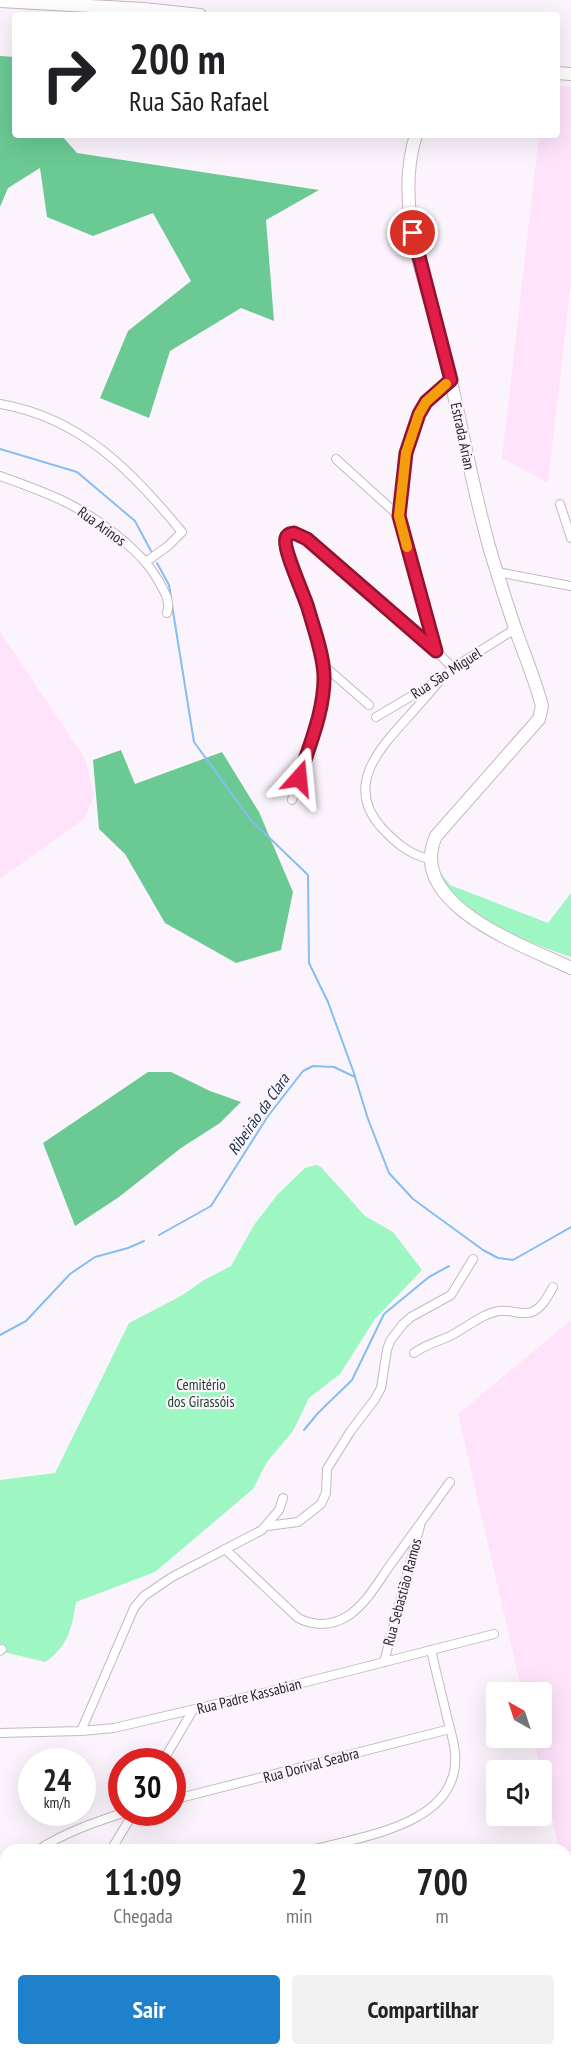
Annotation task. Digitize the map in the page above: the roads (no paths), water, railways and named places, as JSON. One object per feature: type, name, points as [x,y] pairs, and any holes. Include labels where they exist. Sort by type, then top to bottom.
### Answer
[{"type":"street","points":[[0,2],[172,12]]},
{"type":"street","name":"Estrada Arian","points":[[415,138],[409,156],[408,202],[424,280],[451,380],[474,489],[515,629],[538,691],[542,713],[530,730],[435,836],[430,848],[429,859]]},
{"type":"street","points":[[436,651],[399,516],[406,453],[419,414],[426,402],[451,380]]},
{"type":"street","points":[[0,404],[51,419],[77,432],[104,449],[153,497],[182,532],[168,546],[147,561]]},
{"type":"street","points":[[336,459],[399,516]]},
{"type":"street","name":"Rua Arinos","points":[[0,476],[65,501],[87,513],[147,561],[165,594],[169,606],[167,614]]},
{"type":"street","points":[[560,504],[571,538]]},
{"type":"street","points":[[292,800],[319,712],[324,675],[305,598],[286,543],[289,534],[294,533],[307,539],[453,668]]},
{"type":"street","points":[[497,572],[571,586]]},
{"type":"street","name":"Rua São Miguel","points":[[376,717],[442,678],[453,668],[515,629]]},
{"type":"street","points":[[322,664],[369,705]]},
{"type":"street","points":[[442,678],[379,751],[370,765],[365,796],[369,809],[377,822],[402,847],[415,855],[429,859],[437,880],[454,905],[501,935],[571,968]]},
{"type":"street","points":[[81,1731],[134,1608],[155,1588],[267,1526],[298,1522],[321,1504],[325,1496],[326,1474],[329,1466],[381,1388],[390,1341],[411,1317],[451,1295],[473,1259]]},
{"type":"street","points":[[414,1353],[493,1312],[534,1311],[544,1302],[553,1287]]},
{"type":"street","points":[[225,1549],[298,1618],[308,1623],[335,1622],[356,1610],[450,1482]]},
{"type":"street","points":[[267,1526],[279,1510],[283,1497]]},
{"type":"street","name":"Rua Sebastião Ramos","points":[[384,1662],[421,1522]]},
{"type":"street","name":"Rua Padre Kassabian","points":[[0,1733],[114,1728],[494,1634]]},
{"type":"street","points":[[334,1844],[406,1824],[421,1816],[444,1794],[451,1780],[455,1753],[430,1650]]},
{"type":"street","points":[[171,1748],[193,1710]]},
{"type":"street","name":"Rua Dorival Seabra","points":[[186,1796],[450,1729]]},
{"type":"street","points":[[47,1844],[108,1818]]},
{"type":"street","points":[[115,1844],[126,1826]]},
{"type":"waterway","points":[[0,449],[77,472],[135,521],[151,551]]},
{"type":"waterway","points":[[157,563],[169,585],[171,597]]},
{"type":"waterway","points":[[172,605],[194,742],[251,820],[308,875],[309,963],[328,1002],[355,1076]]},
{"type":"waterway","name":"Ribeirão da Clara","points":[[159,1235],[211,1206],[268,1116],[303,1071],[313,1066],[334,1067],[355,1077],[389,1173],[413,1199],[483,1250],[498,1258],[513,1260],[571,1227]]},
{"type":"waterway","name":"Ribeirão da Clara","points":[[0,1335],[26,1321],[70,1274],[95,1257],[144,1241]]},
{"type":"waterway","points":[[304,1430],[352,1380],[384,1314],[429,1277],[449,1266]]},
{"type":"park label","name":"Cemitério dos Girassóis","points":[[201,1392]]}]
